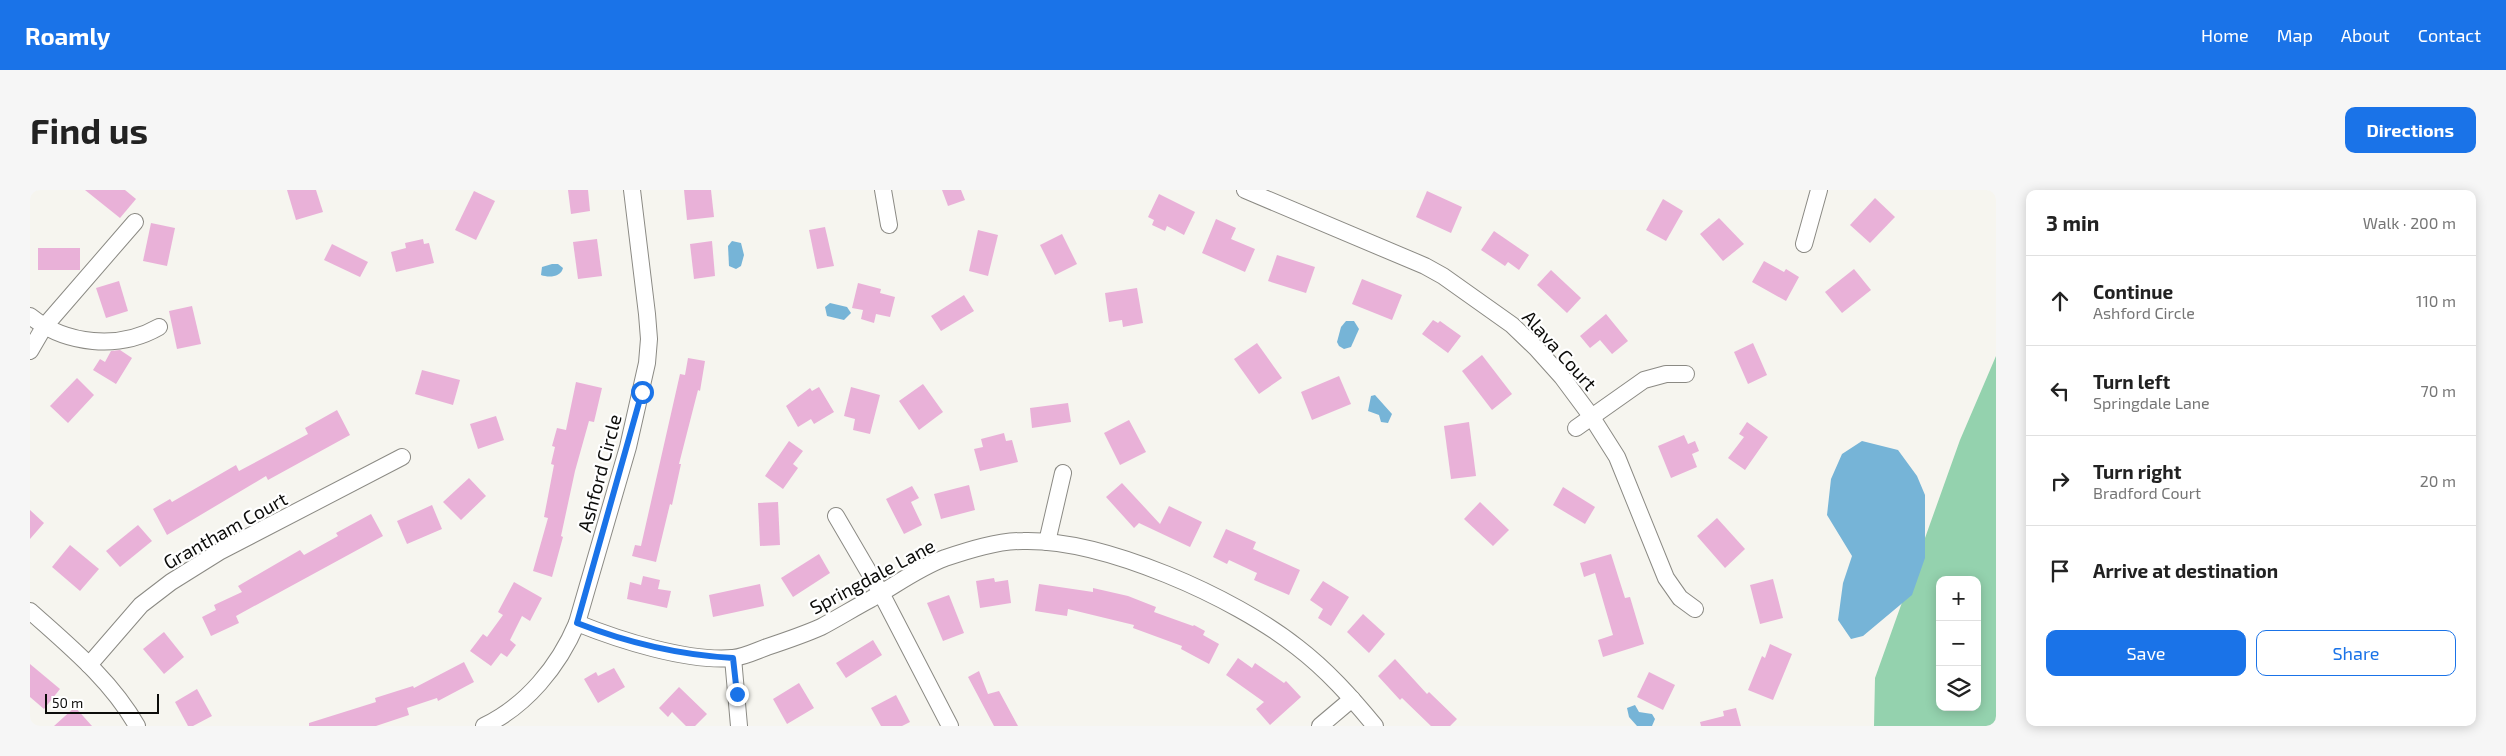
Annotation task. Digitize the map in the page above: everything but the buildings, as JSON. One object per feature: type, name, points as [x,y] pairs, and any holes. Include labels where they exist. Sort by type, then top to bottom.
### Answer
[{"type":"street","name":"Ashford Circle","points":[[484,726],[519,704],[539,683],[563,651],[577,623],[628,447],[647,363],[647,322],[632,190]]},
{"type":"street","points":[[883,190],[889,226]]},
{"type":"street","name":"Alava Court","points":[[1245,190],[1444,276],[1490,307],[1536,348],[1591,416],[1617,457],[1666,578],[1680,598],[1695,609]]},
{"type":"street","points":[[1804,244],[1819,190]]},
{"type":"street","points":[[30,351],[44,327],[135,222]]},
{"type":"street","points":[[30,316],[44,327],[66,336],[98,342],[132,340],[159,327]]},
{"type":"street","points":[[1576,428],[1644,380],[1666,374],[1686,374]]},
{"type":"street","name":"Grantham Court","points":[[89,665],[141,605],[171,582],[220,552],[402,458]]},
{"type":"street","points":[[1048,542],[1064,473]]},
{"type":"street","points":[[836,516],[881,594],[950,726]]},
{"type":"street","name":"Springdale Lane","points":[[577,623],[626,641],[704,656],[733,658],[793,638],[819,627],[881,594],[913,572],[946,558],[1004,543],[1023,541],[1048,542],[1075,546],[1138,563],[1255,618],[1298,647],[1338,682],[1375,726]]},
{"type":"street","points":[[30,611],[89,665],[120,698],[137,726]]},
{"type":"street","points":[[733,658],[739,726]]},
{"type":"street","points":[[1320,726],[1352,699]]},
{"type":"green space","points":[[1996,356],[1996,726],[1874,726],[1875,678],[1960,440]]},
{"type":"water","points":[[732,241],[741,243],[744,255],[741,266],[736,269],[729,266],[728,246]]},
{"type":"water","points":[[558,264],[563,268],[562,271],[557,275],[541,275],[542,267]]},
{"type":"water","points":[[830,303],[847,307],[851,313],[844,320],[827,316],[825,307]]},
{"type":"water","points":[[1346,321],[1354,321],[1359,329],[1351,347],[1344,349],[1337,342],[1341,327]]},
{"type":"water","points":[[1375,395],[1392,414],[1388,423],[1381,422],[1379,415],[1368,411],[1371,396]]},
{"type":"water","points":[[1862,441],[1898,450],[1917,476],[1925,495],[1925,558],[1912,595],[1863,636],[1851,639],[1838,620],[1843,583],[1852,556],[1827,515],[1831,479],[1842,454]]},
{"type":"water","points":[[1635,705],[1639,712],[1652,714],[1655,719],[1652,726],[1637,726],[1629,717],[1627,708]]},
{"type":"route","points":[[642,392],[577,623],[626,641],[704,656],[733,658],[737,694]]}]
